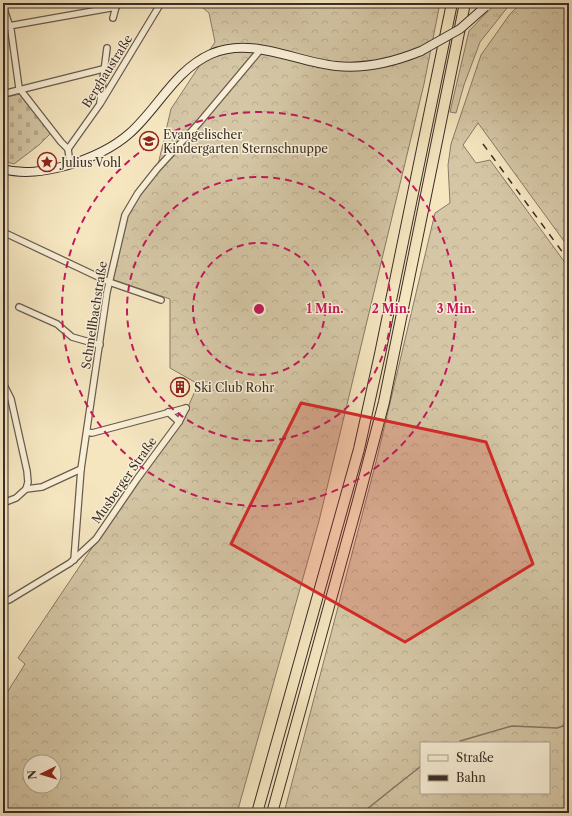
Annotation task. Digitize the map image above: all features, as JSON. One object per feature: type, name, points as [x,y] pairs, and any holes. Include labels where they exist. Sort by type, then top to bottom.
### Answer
[{"type":"highway","points":[[257,813],[362,435],[452,3]]},
{"type":"highway","points":[[272,813],[384,402],[465,3]]},
{"type":"main road","points":[[3,169],[20,173],[34,172],[70,164],[101,153],[131,132],[183,73],[204,57],[227,49],[260,49],[320,64],[345,67],[384,63],[421,51],[460,29],[487,5]]},
{"type":"street","name":"Berghaustraße","points":[[68,150],[100,104],[161,3]]},
{"type":"street","points":[[6,26],[116,5],[113,18]]},
{"type":"street","points":[[3,6],[20,90],[68,150],[70,164]]},
{"type":"street","points":[[100,104],[103,69],[107,48]]},
{"type":"street","name":"Schmellbachstraße","points":[[74,560],[81,469],[109,282],[125,215],[138,193],[163,162],[199,123],[260,49]]},
{"type":"street","points":[[3,94],[103,69]]},
{"type":"street","points":[[3,232],[109,282],[161,300]]},
{"type":"street","points":[[19,307],[57,324],[72,337],[100,345]]},
{"type":"street","points":[[3,383],[11,399],[27,471],[28,482],[26,489],[16,498],[3,503]]},
{"type":"street","name":"Musberger Straße","points":[[3,602],[9,600],[74,560],[96,539],[137,479],[179,422],[186,408],[168,412]]},
{"type":"street","points":[[87,432],[92,433],[168,412],[179,422]]},
{"type":"street","points":[[26,489],[42,487],[81,469]]},
{"type":"highlighted area","points":[[301,403],[486,442],[533,564],[405,642],[231,544]]},
{"type":"green space","points":[[197,3],[440,3],[424,84],[319,521],[237,813],[3,813],[3,699],[25,664],[18,658],[94,545],[182,421],[198,384],[170,368],[170,299],[114,280],[109,282],[125,215],[157,169],[171,109],[215,42],[209,13]]},
{"type":"green space","points":[[496,3],[511,3],[480,42],[464,85],[456,113],[450,112],[469,31]]},
{"type":"green space","points":[[521,3],[569,3],[569,248],[478,123],[463,145],[476,163],[490,160],[569,268],[569,813],[284,813],[376,462],[435,213],[450,203],[448,165],[451,144],[481,55],[510,14]]},
{"type":"green space","points":[[20,94],[51,133],[39,145],[14,164],[3,161],[3,98]]},
{"type":"waterway","points":[[460,741],[512,726],[557,728],[569,724]]},
{"type":"waterway","points":[[362,813],[420,767]]},
{"type":"railway","points":[[381,3],[385,8]]},
{"type":"railway","points":[[483,144],[569,261]]},
{"type":"place","name":"Evangelischer Kindergarten Sternschnuppe","points":[[149,141]]},
{"type":"place","name":"Julius Vohl","points":[[47,162]]},
{"type":"place","name":"Ski Club Rohr","points":[[180,387]]}]
